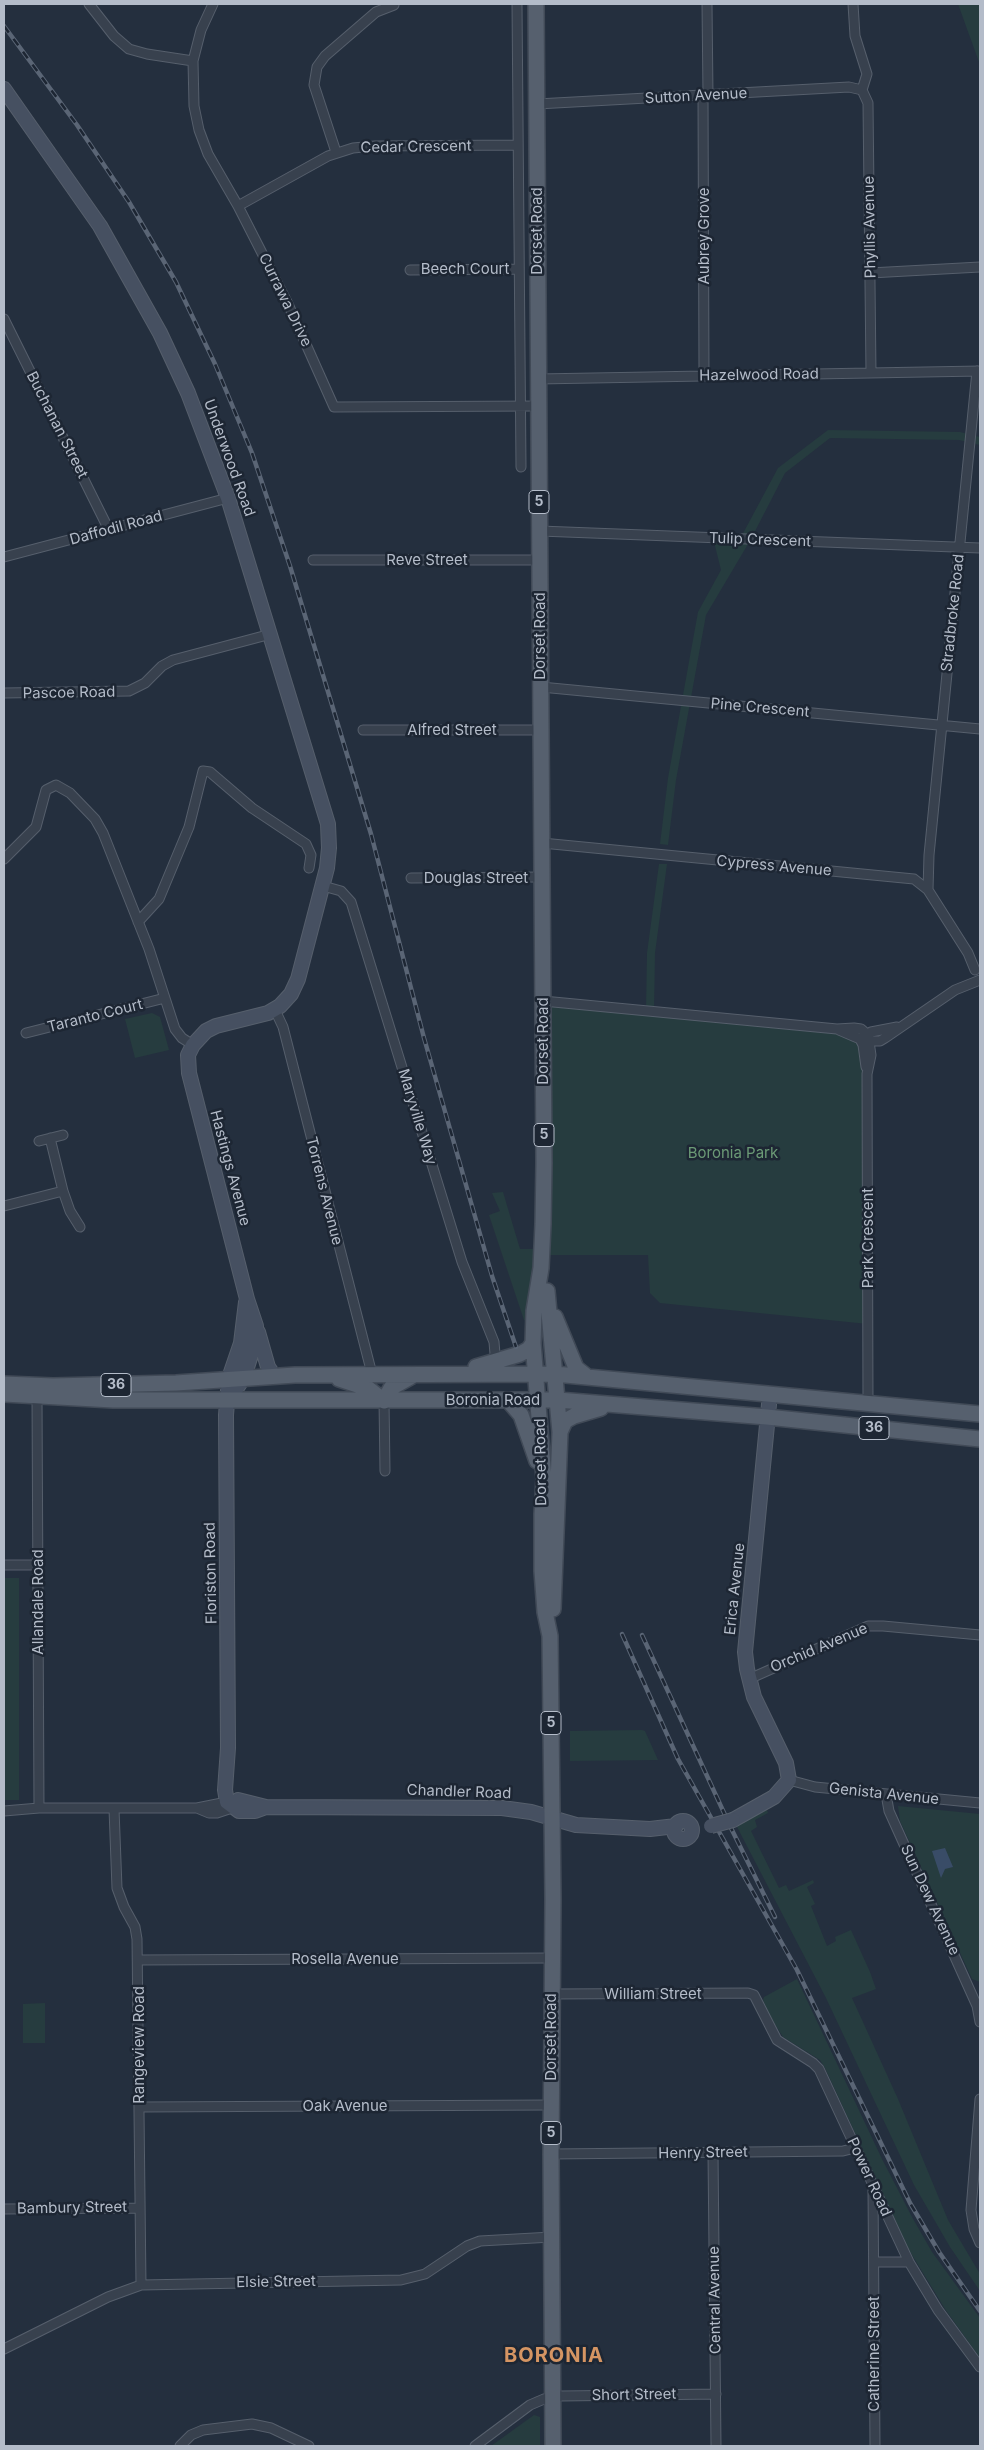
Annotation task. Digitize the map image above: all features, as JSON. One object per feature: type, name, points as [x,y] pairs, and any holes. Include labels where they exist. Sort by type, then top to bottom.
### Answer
[{"type":"main road","name":"Dorset Road","points":[[536,4],[544,1224],[541,1268],[536,1293],[533,1343],[534,1374],[538,1400],[544,1479],[541,1547],[545,1612],[550,1627]]},
{"type":"main road","name":"Underwood Road","points":[[4,89],[86,205],[128,274],[160,333],[188,393],[228,498],[325,814],[329,848],[324,882]]},
{"type":"main road","points":[[193,1045],[202,1034],[216,1026],[274,1010],[285,1002],[295,987],[324,882]]},
{"type":"main road","name":"Hastings Avenue","points":[[193,1045],[188,1060],[189,1073],[247,1299],[256,1326],[254,1345],[236,1378],[228,1401]]},
{"type":"main road","name":"Dorset Road","points":[[541,1268],[558,1326],[571,1359],[578,1372],[584,1375]]},
{"type":"main road","name":"Dorset Road","points":[[547,1291],[560,1432],[553,1612],[550,1627],[552,1819],[551,2154],[554,2446]]},
{"type":"main road","name":"Hastings Avenue","points":[[236,1378],[247,1299]]},
{"type":"main road","points":[[256,1326],[268,1367],[274,1376]]},
{"type":"main road","name":"Boronia Road","points":[[440,1373],[493,1363],[527,1351],[533,1343]]},
{"type":"main road","points":[[325,1374],[368,1389],[384,1401],[391,1388],[416,1374]]},
{"type":"main road","name":"Boronia Road","points":[[4,1384],[53,1386],[156,1384],[325,1374],[555,1374],[584,1375],[980,1414]]},
{"type":"main road","points":[[295,1375],[296,1400]]},
{"type":"main road","name":"Boronia Road","points":[[4,1394],[113,1400],[558,1400],[767,1417],[980,1439]]},
{"type":"main road","name":"Erica Avenue","points":[[770,1394],[745,1652],[754,1697],[786,1763],[788,1780]]},
{"type":"main road","points":[[508,1400],[521,1415],[544,1479]]},
{"type":"main road","name":"Floriston Road","points":[[228,1401],[226,1489],[228,1773],[232,1803]]},
{"type":"main road","points":[[560,1432],[565,1422],[582,1412],[631,1405]]},
{"type":"main road","name":"Chandler Road","points":[[232,1803],[266,1807],[472,1807],[531,1812],[576,1825],[676,1830],[683,1839],[691,1831],[734,1820],[774,1797],[788,1780]]},
{"type":"street","points":[[89,4],[114,36],[129,49],[147,54],[193,61]]},
{"type":"street","name":"Currawa Drive","points":[[213,4],[201,30],[193,61],[194,106],[203,143],[238,206],[288,304],[334,407],[538,406]]},
{"type":"street","points":[[518,4],[521,467]]},
{"type":"street","name":"Aubrey Grove","points":[[704,376],[707,4]]},
{"type":"street","points":[[853,4],[855,36],[867,77],[859,89]]},
{"type":"street","points":[[336,152],[314,85],[317,67],[325,56],[376,12],[394,5]]},
{"type":"street","name":"Sutton Avenue","points":[[537,104],[859,89]]},
{"type":"street","name":"Phyllis Avenue","points":[[859,89],[868,103],[871,373]]},
{"type":"street","name":"Cedar Crescent","points":[[238,206],[336,152],[375,146],[518,145]]},
{"type":"street","points":[[870,273],[980,267]]},
{"type":"street","name":"Beech Court","points":[[410,270],[519,269]]},
{"type":"street","name":"Buchanan Street","points":[[4,319],[109,530]]},
{"type":"street","name":"Hazelwood Road","points":[[538,379],[978,371]]},
{"type":"street","name":"Stradbroke Road","points":[[925,887],[978,371]]},
{"type":"street","name":"Daffodil Road","points":[[4,556],[228,498]]},
{"type":"street","name":"Tulip Crescent","points":[[540,531],[980,548]]},
{"type":"street","name":"Reve Street","points":[[313,560],[540,560]]},
{"type":"street","name":"Pascoe Road","points":[[4,693],[129,691],[145,683],[162,666],[173,660],[270,634]]},
{"type":"street","name":"Pine Crescent","points":[[541,687],[980,729]]},
{"type":"street","name":"Alfred Street","points":[[363,730],[541,730]]},
{"type":"street","points":[[138,922],[159,899],[189,827],[203,771],[210,772],[252,808],[306,844],[311,855],[309,868]]},
{"type":"street","points":[[4,860],[36,826],[46,790],[52,786],[61,787],[70,793],[99,826],[138,922],[177,1032],[193,1045]]},
{"type":"street","name":"Cypress Avenue","points":[[542,843],[909,878],[925,887]]},
{"type":"street","name":"Douglas Street","points":[[411,878],[542,877]]},
{"type":"street","name":"Maryville Way","points":[[324,882],[341,891],[351,902],[457,1246],[493,1339],[495,1354],[493,1363]]},
{"type":"street","points":[[925,887],[977,968],[975,977],[980,980]]},
{"type":"street","points":[[955,990],[977,968]]},
{"type":"street","points":[[543,1001],[837,1029],[858,1028],[867,1039],[885,1038],[955,990],[980,980]]},
{"type":"street","name":"Taranto Court","points":[[26,1033],[165,998]]},
{"type":"street","name":"Torrens Avenue","points":[[274,1010],[283,1027],[372,1374]]},
{"type":"street","name":"Park Crescent","points":[[867,1039],[868,1403]]},
{"type":"street","points":[[39,1141],[63,1136]]},
{"type":"street","points":[[50,1138],[62,1191],[70,1211],[80,1227]]},
{"type":"street","points":[[4,1206],[62,1191]]},
{"type":"street","name":"Allandale Road","points":[[37,1397],[39,1808]]},
{"type":"street","points":[[384,1401],[385,1471]]},
{"type":"street","points":[[4,1565],[38,1565]]},
{"type":"street","name":"Orchid Avenue","points":[[749,1679],[868,1626],[980,1635]]},
{"type":"street","name":"Genista Avenue","points":[[788,1780],[815,1787],[980,1803]]},
{"type":"street","name":"Sun Dew Avenue","points":[[886,1794],[889,1811],[979,2005],[980,2022]]},
{"type":"street","name":"Chandler Road","points":[[4,1811],[39,1808],[197,1808],[209,1813],[217,1813],[232,1803]]},
{"type":"street","name":"Rangeview Road","points":[[114,1809],[116,1888],[124,1907],[136,1927],[138,1960],[141,2285]]},
{"type":"street","name":"Rosella Avenue","points":[[138,1960],[552,1958]]},
{"type":"street","name":"William Street","points":[[551,1994],[748,1993],[754,1995]]},
{"type":"street","name":"Power Road","points":[[754,1995],[777,2040],[813,2062],[819,2069],[909,2262],[938,2310],[980,2367]]},
{"type":"street","points":[[980,2099],[971,2210],[974,2229],[980,2243]]},
{"type":"street","name":"Oak Avenue","points":[[139,2107],[551,2105]]},
{"type":"street","name":"Henry Street","points":[[551,2154],[844,2151],[855,2148]]},
{"type":"street","name":"Central Avenue","points":[[713,2153],[716,2446]]},
{"type":"street","name":"Catherine Street","points":[[873,2184],[875,2446]]},
{"type":"street","name":"Bambury Street","points":[[4,2209],[140,2208]]},
{"type":"street","name":"Elsie Street","points":[[4,2349],[108,2297],[141,2285],[401,2280],[425,2274],[467,2246],[480,2241],[552,2237]]},
{"type":"street","points":[[874,2262],[909,2262]]},
{"type":"street","name":"Short Street","points":[[476,2446],[537,2400],[553,2397],[716,2394]]},
{"type":"street","points":[[180,2446],[191,2435],[203,2430],[252,2424],[272,2428],[309,2446]]},
{"type":"green space","points":[[958,4],[980,4],[980,62],[979,62]]},
{"type":"green space","points":[[828,430],[960,432],[980,437],[980,445],[959,440],[830,438],[785,473],[751,539],[706,615],[676,780],[668,845],[660,844],[668,778],[698,612],[721,570],[713,538],[740,539],[778,468]]},
{"type":"green space","name":"Boronia Park","points":[[659,864],[667,864],[655,953],[654,1012],[854,1031],[863,1036],[868,1324],[660,1303],[650,1293],[648,1255],[542,1255],[534,1320],[524,1320],[489,1215],[500,1211],[492,1193],[503,1192],[520,1249],[542,1249],[543,1001],[646,1011],[647,953]]},
{"type":"green space","points":[[152,1013],[160,1017],[169,1050],[135,1058],[125,1019]]},
{"type":"green space","points":[[4,1578],[19,1578],[19,1800],[4,1800]]},
{"type":"green space","points":[[570,1731],[645,1731],[658,1760],[570,1761]]},
{"type":"green space","points":[[898,1806],[980,1814],[980,1982],[972,1979],[900,1821]]},
{"type":"green space","points":[[767,1810],[768,1813],[755,1820],[757,1827],[751,1831],[779,1888],[786,1885],[789,1891],[813,1880],[814,1883],[807,1887],[815,1904],[811,1906],[827,1946],[836,1941],[835,1937],[851,1930],[870,1972],[876,1989],[852,1998],[898,2099],[948,2220],[980,2274],[980,2291],[950,2247],[914,2185],[826,1998],[736,1825]]},
{"type":"green space","points":[[797,1979],[882,2159],[912,2217],[932,2252],[980,2318],[980,2358],[945,2309],[909,2250],[825,2068],[820,2060],[783,2037],[770,2016],[763,2000],[764,1997]]},
{"type":"green space","points":[[45,2003],[45,2043],[23,2043],[23,2004]]},
{"type":"green space","points":[[534,2415],[540,2417],[540,2446],[491,2446]]},
{"type":"water","points":[[945,1848],[953,1867],[945,1869],[941,1878],[932,1851]]},
{"type":"railway","points":[[4,26],[77,125],[129,202],[176,282],[215,364],[252,453],[290,566],[371,834],[424,1038],[492,1276],[516,1347]]},
{"type":"railway","points":[[622,1634],[678,1759],[797,1970],[910,2203],[939,2252],[980,2311]]},
{"type":"railway","points":[[642,1635],[731,1828],[775,1917]]},
{"type":"district","name":"BORONIA","points":[[554,2356]]}]
